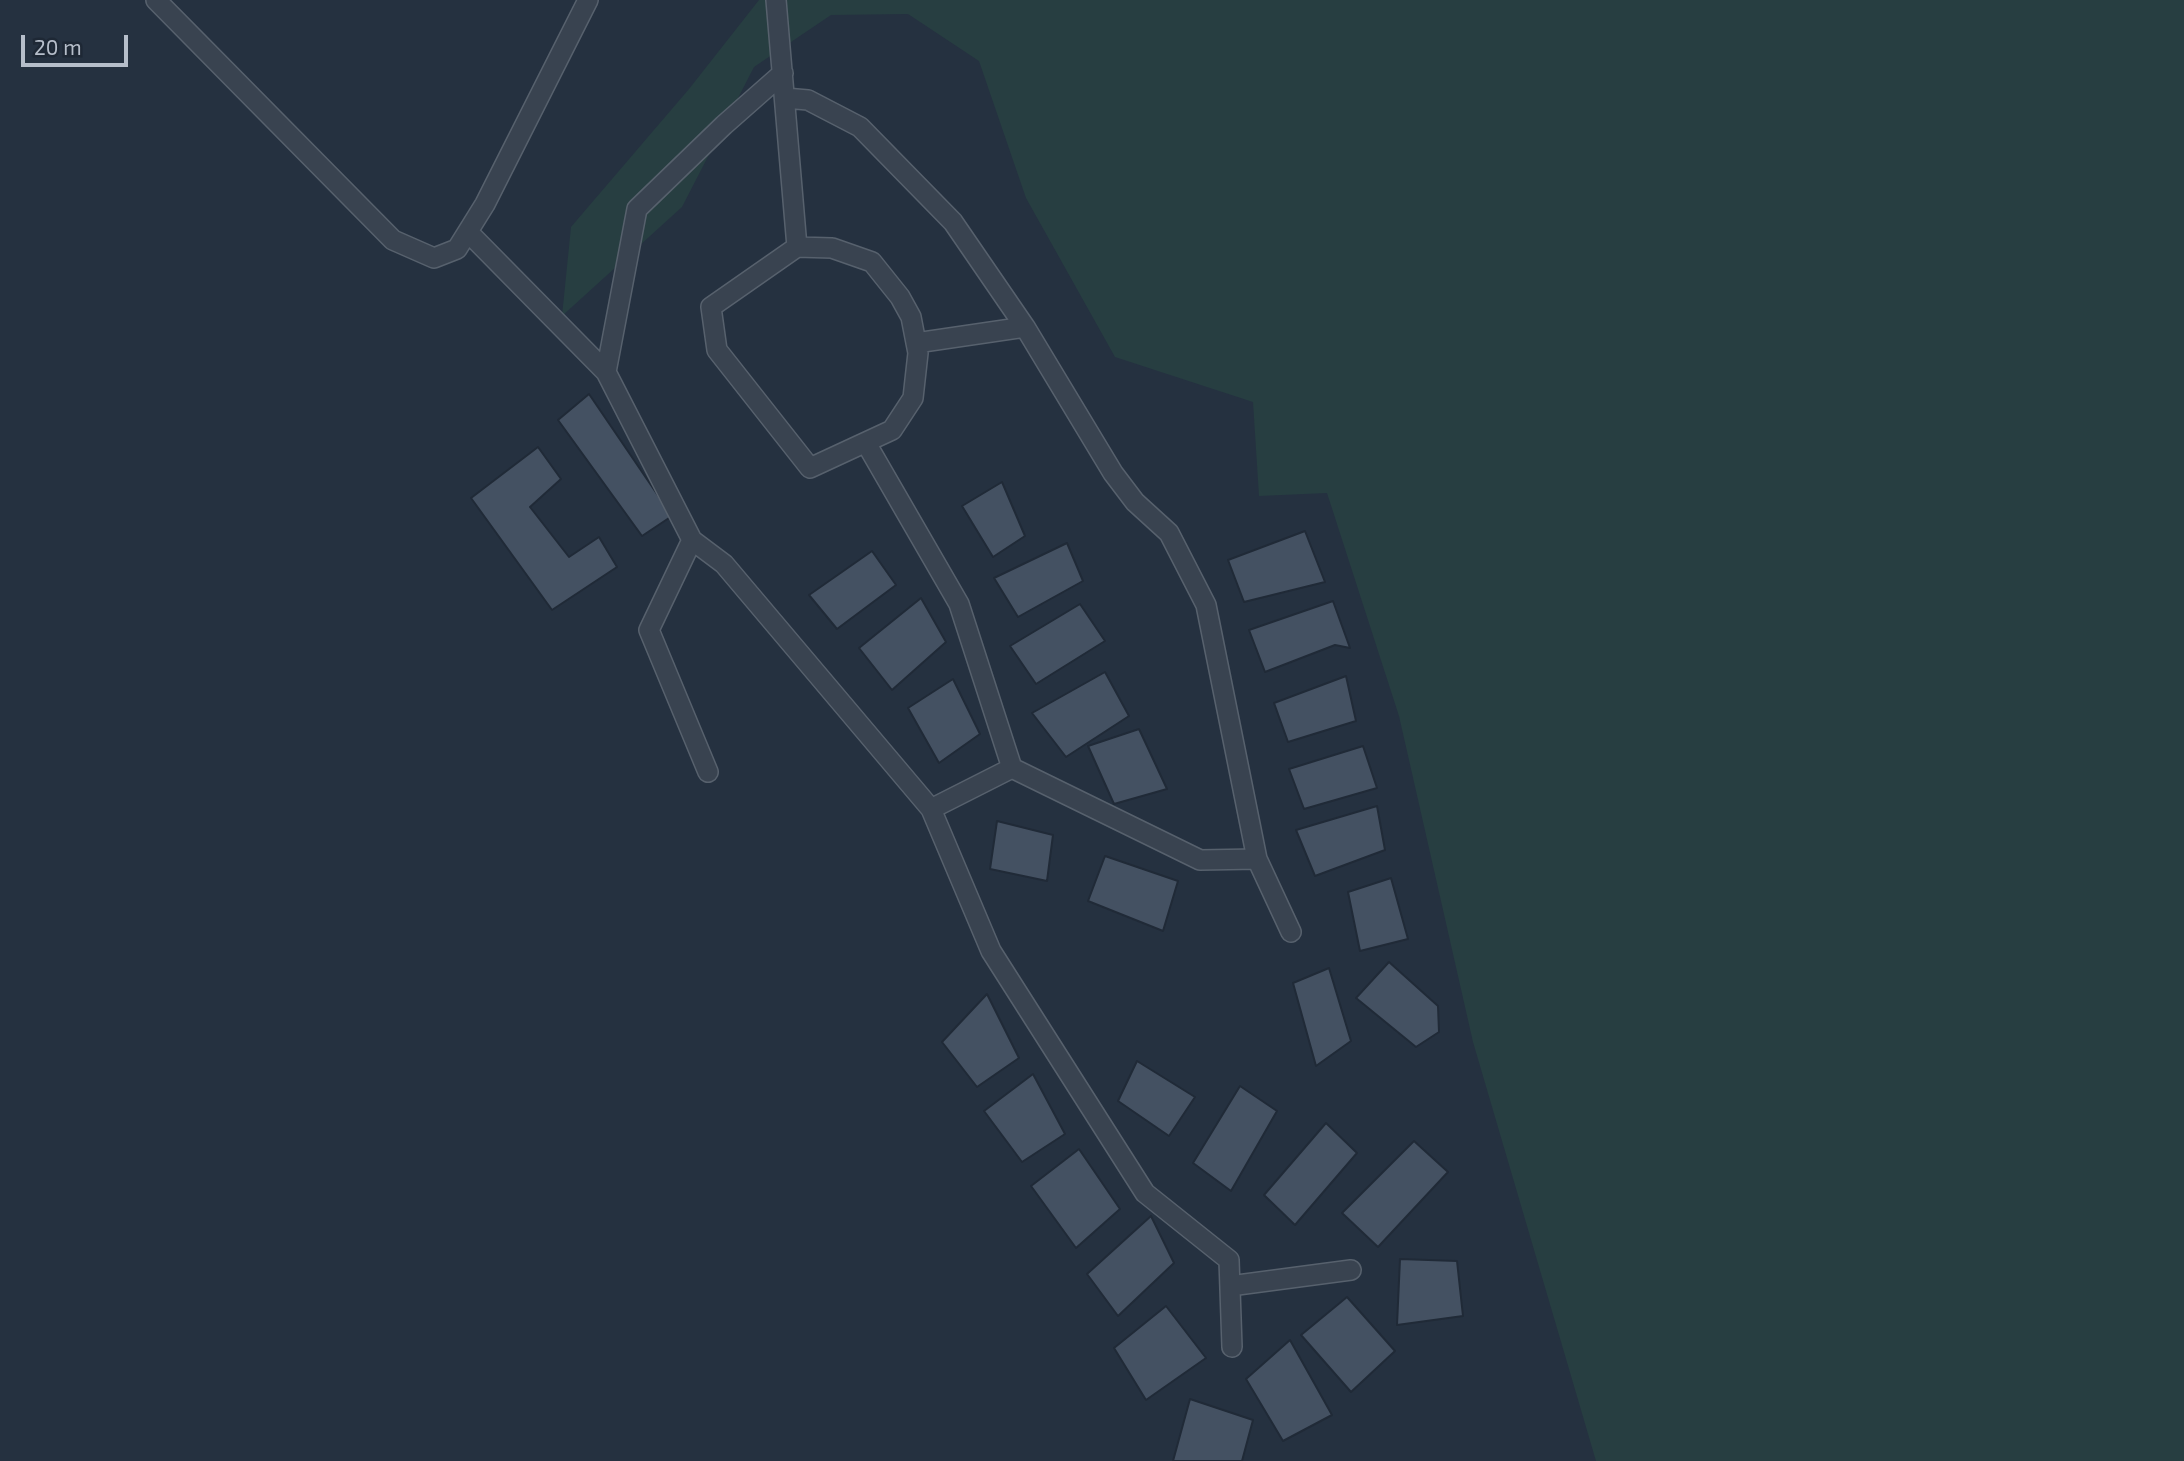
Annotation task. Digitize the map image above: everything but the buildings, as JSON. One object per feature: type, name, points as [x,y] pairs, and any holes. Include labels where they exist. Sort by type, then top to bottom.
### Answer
[{"type":"lane","points":[[156,0],[393,240],[434,258],[457,249],[468,232],[588,0]]},
{"type":"lane","points":[[776,0],[797,247]]},
{"type":"lane","points":[[606,372],[637,209],[724,125],[783,74]]},
{"type":"lane","points":[[785,99],[808,100],[860,127],[953,222],[1025,327],[1114,473],[1135,502],[1169,533],[1206,605],[1257,859],[1291,932]]},
{"type":"lane","points":[[468,232],[606,372],[692,540],[724,564],[931,809],[991,951],[1145,1193],[1229,1260],[1232,1347]]},
{"type":"lane","points":[[797,247],[832,248],[872,262],[900,296],[911,317],[916,343],[918,353],[913,398],[891,430],[810,468],[717,350],[711,307],[797,247]]},
{"type":"lane","points":[[916,343],[1025,327]]},
{"type":"lane","points":[[866,443],[959,604],[1012,768],[1200,860],[1257,859]]},
{"type":"lane","points":[[692,540],[649,630],[708,772]]},
{"type":"lane","points":[[931,809],[1012,768]]},
{"type":"lane","points":[[1230,1286],[1351,1270]]},
{"type":"green space","points":[[759,0],[2184,0],[2184,1461],[1596,1461],[1473,1042],[1399,716],[1327,493],[1259,496],[1253,402],[1115,357],[1026,198],[979,61],[908,14],[831,15],[754,67],[682,207],[562,316],[571,227],[689,89]]}]
